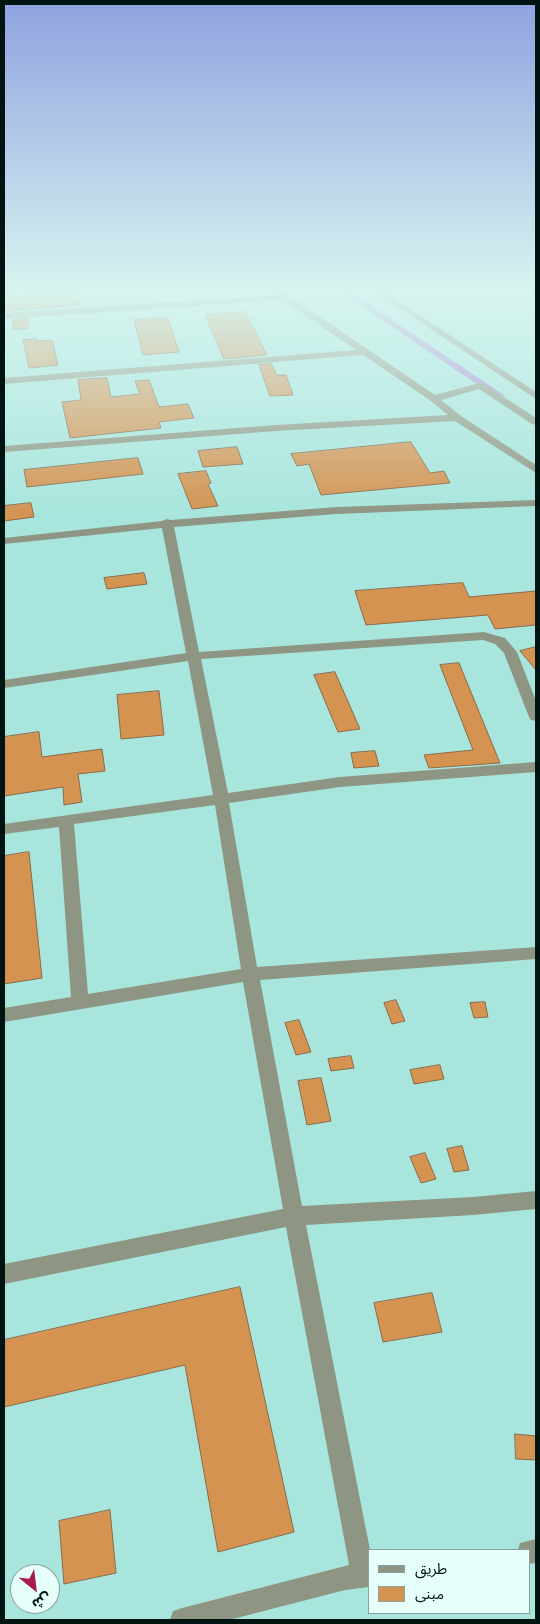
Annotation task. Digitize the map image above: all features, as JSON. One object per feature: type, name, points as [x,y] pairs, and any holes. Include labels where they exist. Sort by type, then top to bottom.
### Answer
[{"type":"street","points":[[4,381],[206,365]]},
{"type":"street","points":[[384,365],[434,399],[457,418],[536,470]]},
{"type":"street","points":[[489,365],[536,396]]},
{"type":"street","points":[[434,399],[479,386],[536,422]]},
{"type":"street","points":[[4,448],[276,428],[457,418]]},
{"type":"street","points":[[4,541],[167,522],[455,504],[536,503]]},
{"type":"street","points":[[167,522],[221,797],[250,974],[294,1216],[366,1576],[345,1578],[182,1620]]},
{"type":"street","points":[[4,684],[193,656],[484,636],[500,641],[510,652],[536,717]]},
{"type":"street","points":[[4,829],[221,797],[340,782],[536,767]]},
{"type":"street","points":[[66,820],[80,1002]]},
{"type":"street","points":[[4,1015],[250,974],[536,953]]},
{"type":"street","points":[[4,1274],[294,1216],[536,1200]]},
{"type":"building","points":[[28,365],[58,365],[29,368]]},
{"type":"building","points":[[259,365],[271,365],[277,375],[286,375],[293,395],[270,396]]},
{"type":"building","points":[[107,378],[111,397],[140,394],[135,381],[149,380],[159,407],[188,404],[194,418],[159,422],[161,428],[70,438],[62,402],[81,400],[78,380]]},
{"type":"building","points":[[411,442],[430,473],[444,471],[450,483],[321,495],[309,464],[297,466],[291,454]]},
{"type":"building","points":[[237,447],[243,464],[203,467],[198,451]]},
{"type":"building","points":[[138,458],[143,474],[27,487],[24,470]]},
{"type":"building","points":[[206,471],[211,483],[208,484],[218,506],[192,509],[178,474]]},
{"type":"building","points":[[31,503],[34,517],[4,521],[4,506]]},
{"type":"building","points":[[144,573],[147,584],[107,589],[104,578]]},
{"type":"building","points":[[463,583],[469,597],[536,591],[536,625],[495,629],[488,615],[366,625],[355,591]]},
{"type":"building","points":[[536,647],[536,670],[520,651]]},
{"type":"building","points":[[459,663],[500,763],[429,768],[424,755],[473,750],[440,665]]},
{"type":"building","points":[[335,672],[360,729],[338,732],[314,675]]},
{"type":"building","points":[[159,691],[164,735],[121,739],[117,695]]},
{"type":"building","points":[[39,732],[42,757],[102,749],[105,771],[78,774],[82,802],[64,805],[63,787],[4,796],[4,737]]},
{"type":"building","points":[[375,751],[379,766],[354,768],[351,753]]},
{"type":"building","points":[[29,852],[42,978],[4,984],[4,856]]},
{"type":"building","points":[[396,1000],[405,1021],[392,1024],[384,1003]]},
{"type":"building","points":[[485,1002],[488,1017],[474,1018],[470,1003]]},
{"type":"building","points":[[299,1020],[311,1052],[296,1055],[285,1023]]},
{"type":"building","points":[[351,1056],[354,1068],[331,1071],[328,1059]]},
{"type":"building","points":[[440,1065],[444,1079],[414,1084],[410,1070]]},
{"type":"building","points":[[321,1078],[331,1121],[307,1125],[298,1081]]},
{"type":"building","points":[[462,1146],[469,1170],[454,1172],[447,1149]]},
{"type":"building","points":[[425,1153],[436,1179],[421,1183],[410,1157]]},
{"type":"building","points":[[240,1287],[294,1532],[218,1552],[185,1365],[4,1407],[4,1340]]},
{"type":"building","points":[[432,1293],[442,1332],[383,1342],[374,1303]]},
{"type":"building","points":[[515,1434],[536,1436],[536,1460],[516,1459]]},
{"type":"building","points":[[110,1510],[116,1573],[64,1584],[59,1521]]},
{"type":"waterway","points":[[454,365],[499,395]]}]
